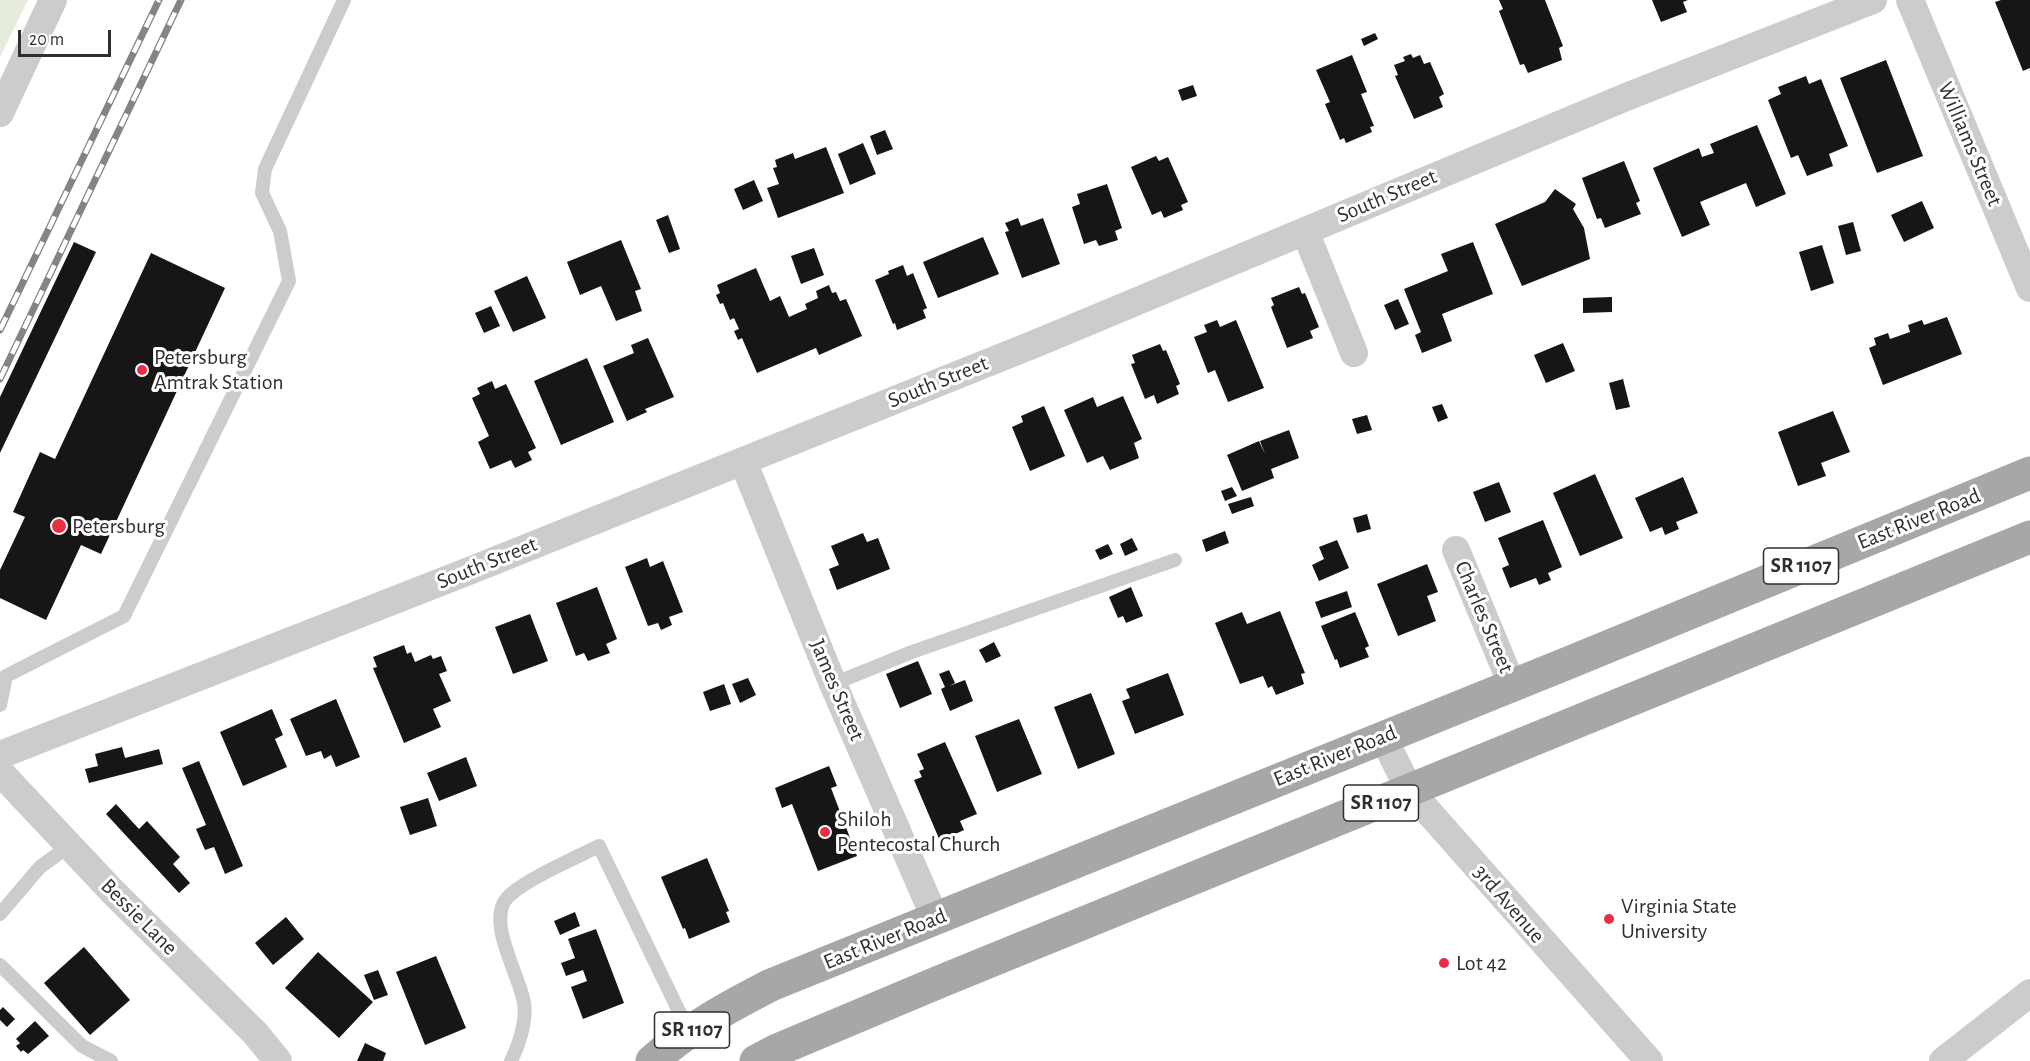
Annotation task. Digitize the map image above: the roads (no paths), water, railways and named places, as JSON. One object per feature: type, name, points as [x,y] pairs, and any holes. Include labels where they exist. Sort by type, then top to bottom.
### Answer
[{"type":"main road","name":"East River Road","points":[[652,1061],[718,1012],[771,985],[2030,473]]},
{"type":"main road","name":"SR 1107","points":[[756,1061],[928,987],[2030,537]]},
{"type":"street","points":[[0,113],[53,0]]},
{"type":"street","name":"South Street","points":[[0,755],[1047,339],[1626,97],[1873,0]]},
{"type":"street","name":"Williams Street","points":[[1910,0],[2030,288]]},
{"type":"street","points":[[1305,231],[1354,353]]},
{"type":"street","name":"James Street","points":[[743,461],[833,684],[935,918]]},
{"type":"street","name":"Charles Street","points":[[1456,550],[1512,685]]},
{"type":"street","name":"3rd Avenue","points":[[1383,737],[1410,791],[1649,1061]]},
{"type":"street","name":"Bessie Lane","points":[[0,772],[112,891],[255,1034],[278,1061]]},
{"type":"street","points":[[1943,1061],[2030,993]]},
{"type":"lane","points":[[0,705],[6,676],[124,616],[289,281],[280,231],[262,193],[265,169],[344,0]]},
{"type":"lane","points":[[833,684],[912,652],[1175,560]]},
{"type":"lane","points":[[0,914],[40,867],[69,846]]},
{"type":"lane","points":[[511,1061],[524,1023],[524,1003],[501,931],[501,912],[506,899],[519,888],[599,846],[689,1032]]},
{"type":"lane","points":[[0,965],[82,1046],[111,1061]]},
{"type":"railway","points":[[0,330],[159,0]]},
{"type":"railway","points":[[0,379],[181,0]]},
{"type":"place","name":"Petersburg Amtrak Station","points":[[142,370]]},
{"type":"place","name":"Petersburg","points":[[59,526]]},
{"type":"place","name":"Shiloh Pentecostal Church","points":[[825,832]]},
{"type":"place","name":"Virginia State University","points":[[1609,919]]},
{"type":"place","name":"Lot 42","points":[[1444,963]]}]
